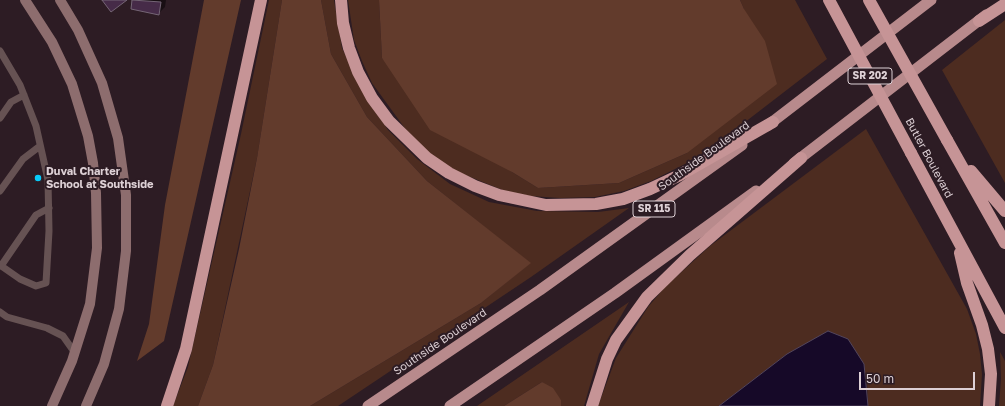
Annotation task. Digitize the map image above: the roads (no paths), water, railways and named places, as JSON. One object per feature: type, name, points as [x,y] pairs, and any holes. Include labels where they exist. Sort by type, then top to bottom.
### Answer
[{"type":"highway","points":[[167,406],[186,349],[261,0]]},
{"type":"highway","points":[[341,0],[343,24],[349,48],[358,72],[372,98],[389,120],[427,158],[449,173],[475,186],[499,195],[546,205],[596,204],[623,200],[680,175],[773,122]]},
{"type":"highway","name":"Butler Boulevard","points":[[828,0],[1005,328]]},
{"type":"highway","name":"SR 202","points":[[869,0],[1005,244]]},
{"type":"highway","name":"Southside Boulevard","points":[[368,406],[540,290],[773,122],[931,0]]},
{"type":"highway","points":[[450,406],[615,293],[801,158],[1005,0]]},
{"type":"highway","points":[[979,21],[1005,4]]},
{"type":"highway","points":[[947,140],[1005,211]]},
{"type":"highway","points":[[592,406],[607,359],[616,340],[647,297],[690,255],[801,158]]},
{"type":"highway","points":[[956,237],[967,283],[982,325],[988,349],[991,374],[989,406]]},
{"type":"main road","points":[[25,0],[52,42],[72,84],[81,110],[93,163],[97,221],[94,278],[90,304],[75,353],[52,406]]},
{"type":"main road","points":[[60,0],[78,30],[102,83],[118,138],[126,195],[126,251],[119,309],[104,364],[86,406]]},
{"type":"lane","points":[[0,51],[20,85],[36,126],[48,180],[49,208],[49,231],[46,283],[36,286],[20,280],[1,265],[36,215],[49,208]]},
{"type":"lane","points":[[1,115],[12,102],[24,95]]},
{"type":"lane","points":[[0,192],[23,159],[40,146]]},
{"type":"lane","points":[[0,312],[7,317],[47,328],[63,336],[75,353]]},
{"type":"place","name":"Duval Charter School at Southside","points":[[38,178]]}]
